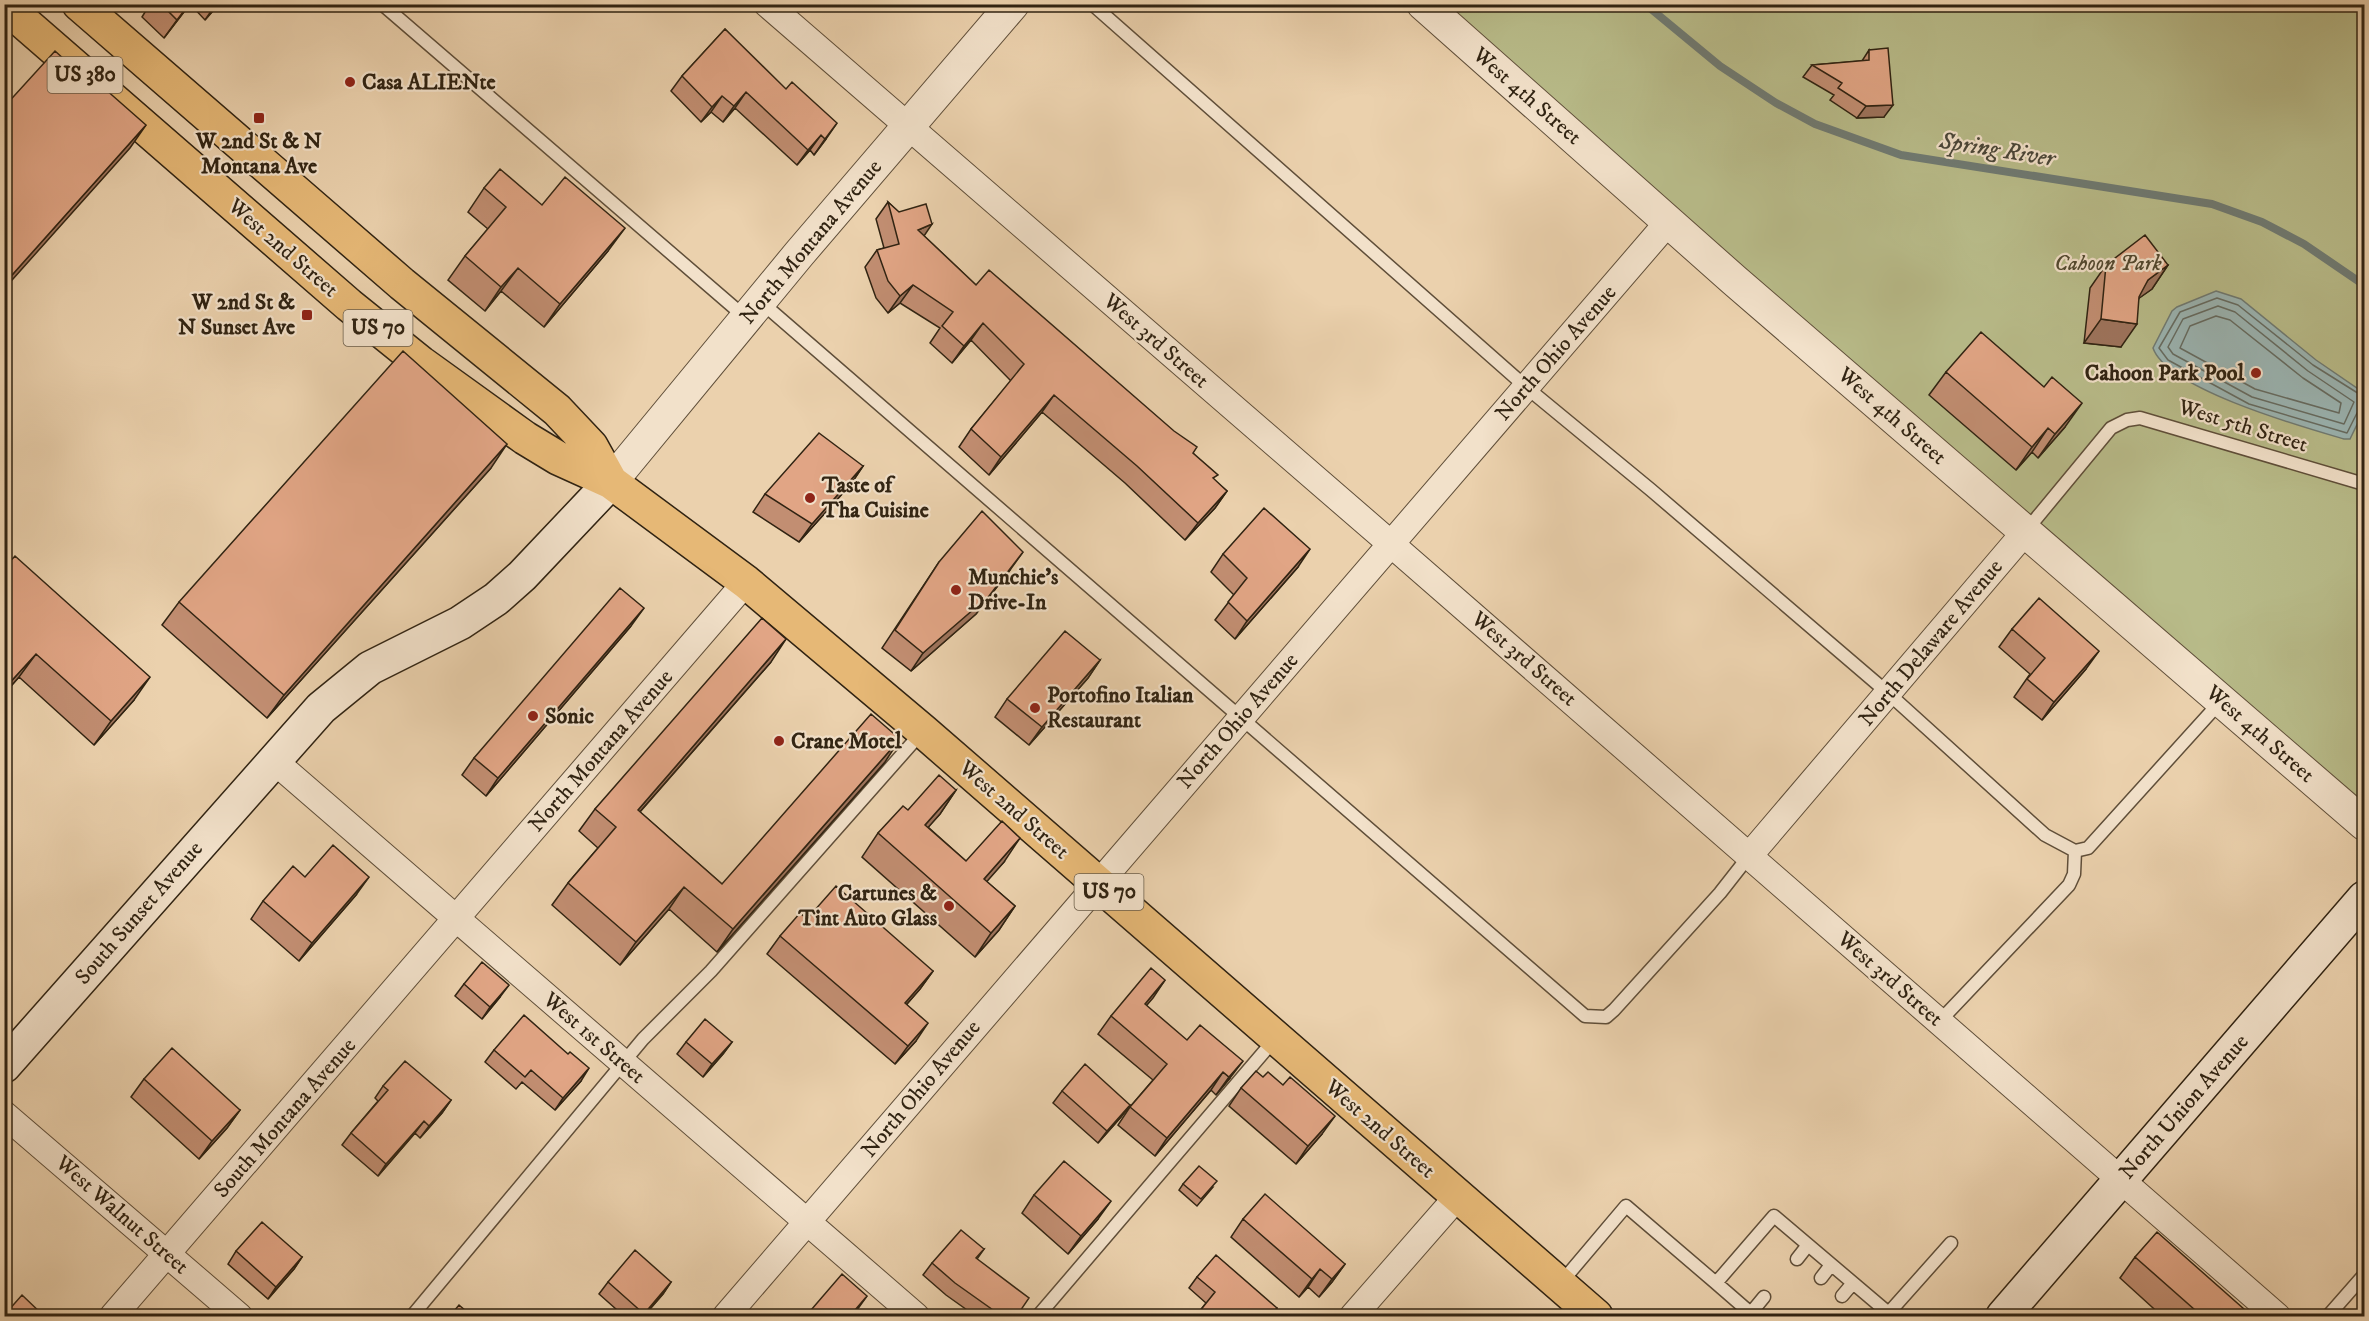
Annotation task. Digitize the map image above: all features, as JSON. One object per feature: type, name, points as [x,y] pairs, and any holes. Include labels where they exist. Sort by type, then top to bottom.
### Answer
[{"type":"main road","name":"West 2nd Street","points":[[79,4],[402,284],[557,410],[591,446],[611,482]]},
{"type":"main road","name":"West 2nd Street","points":[[4,5],[349,305],[477,406],[558,458],[611,482],[746,582],[923,731],[1596,1317]]},
{"type":"main road","name":"South Sunset Avenue","points":[[4,1066],[273,760],[339,691],[370,668],[460,623],[496,599],[522,576],[611,482]]},
{"type":"main road","name":"North Union Avenue","points":[[2003,1317],[2364,898]]},
{"type":"street","name":"West 3rd Street","points":[[767,4],[1391,544],[2277,1317]]},
{"type":"street","name":"North Montana Avenue","points":[[611,482],[753,310],[1013,4]]},
{"type":"street","name":"West 4th Street","points":[[1423,4],[2025,532],[2364,824]]},
{"type":"street","name":"North Ohio Avenue","points":[[726,1317],[1670,220]]},
{"type":"street","name":"North Delaware Avenue","points":[[1749,856],[2025,532]]},
{"type":"street","name":"North Montana Avenue","points":[[457,919],[746,582]]},
{"type":"street","name":"West 1st Street","points":[[273,760],[916,1317]]},
{"type":"street","name":"South Montana Avenue","points":[[113,1317],[457,919]]},
{"type":"street","name":"West Walnut Street","points":[[4,1114],[239,1317]]},
{"type":"street","points":[[1353,1317],[1458,1196]]},
{"type":"lane","points":[[382,4],[753,310],[1239,719],[1584,1016],[1606,1017],[1614,1010],[1720,893],[1749,856]]},
{"type":"lane","points":[[1092,4],[1526,387],[1651,490],[1888,693],[2045,835],[2075,851],[2088,848],[2222,701]]},
{"type":"lane","name":"West 5th Street","points":[[2111,428],[2127,420],[2140,418],[2364,484]]},
{"type":"lane","name":"North Delaware Avenue","points":[[2025,532],[2111,428]]},
{"type":"lane","points":[[412,1317],[623,1063],[711,970],[923,731]]},
{"type":"lane","points":[[1939,1022],[2069,885],[2074,874],[2075,851]]},
{"type":"lane","points":[[1038,1317],[1276,1038]]},
{"type":"lane","points":[[1559,1284],[1626,1206],[1752,1315],[1764,1297]]},
{"type":"lane","points":[[1716,1283],[1774,1216],[1889,1316],[1951,1243]]},
{"type":"lane","points":[[1797,1258],[1808,1245]]},
{"type":"lane","points":[[1821,1278],[1831,1265]]},
{"type":"lane","points":[[2328,1317],[2364,1275]]},
{"type":"lane","points":[[1842,1296],[1853,1283]]},
{"type":"green space","name":"Cahoon Park","points":[[1423,5],[2364,5],[2364,824]]},
{"type":"water","name":"Cahoon Park Pool","points":[[2216,291],[2241,299],[2316,360],[2364,393],[2364,410],[2350,439],[2269,416],[2238,404],[2183,378],[2164,363],[2153,348],[2172,311]]},
{"type":"building","points":[[161,4],[189,4],[177,20]]},
{"type":"building","points":[[725,29],[786,89],[792,82],[837,123],[825,139],[821,135],[808,150],[746,92],[734,106],[722,96],[712,107],[682,76]]},
{"type":"building","points":[[1888,48],[1893,105],[1866,106],[1838,88],[1842,83],[1812,65],[1869,60],[1869,50]]},
{"type":"building","points":[[55,51],[85,78],[88,74],[146,125],[4,284],[4,107]]},
{"type":"building","points":[[500,169],[542,205],[565,177],[625,228],[560,304],[518,268],[501,287],[465,256],[506,207],[484,188]]},
{"type":"building","points":[[888,202],[899,212],[926,204],[932,224],[918,230],[976,285],[989,270],[1174,431],[1197,447],[1193,453],[1218,475],[1213,478],[1227,491],[1198,523],[1137,466],[1054,395],[1001,457],[971,429],[1024,364],[983,323],[964,346],[942,326],[953,312],[913,285],[900,296],[888,281],[877,250],[899,244]]},
{"type":"building","points":[[2145,235],[2168,265],[2148,280],[2139,297],[2137,324],[2101,319],[2106,265]]},
{"type":"building","points":[[1981,332],[2044,387],[2052,377],[2082,403],[2055,434],[2048,428],[2032,447],[1946,372]]},
{"type":"building","points":[[403,351],[507,444],[284,695],[179,602]]},
{"type":"building","points":[[819,433],[863,466],[812,524],[765,494]]},
{"type":"building","points":[[1264,508],[1310,549],[1247,621],[1228,602],[1247,578],[1223,554]]},
{"type":"building","points":[[982,511],[1023,552],[989,596],[923,653],[895,630],[939,562]]},
{"type":"building","points":[[15,556],[150,677],[111,721],[36,654],[4,689],[4,568]]},
{"type":"building","points":[[620,588],[644,608],[498,778],[474,758]]},
{"type":"building","points":[[2039,598],[2099,651],[2054,702],[2027,679],[2045,658],[2012,629]]},
{"type":"building","points":[[762,618],[786,639],[638,810],[722,884],[871,714],[900,739],[733,929],[684,887],[636,942],[568,883],[616,827],[595,809]]},
{"type":"building","points":[[1065,631],[1100,660],[1042,727],[1007,699]]},
{"type":"building","points":[[939,775],[956,790],[925,825],[966,861],[1002,821],[1020,838],[984,879],[1015,906],[991,933],[878,833],[903,806],[908,810]]},
{"type":"building","points":[[333,845],[369,877],[312,943],[263,901],[293,866],[305,877]]},
{"type":"building","points":[[836,886],[933,971],[905,1003],[928,1023],[908,1046],[780,936],[800,913],[807,919]]},
{"type":"building","points":[[482,962],[509,985],[490,1007],[464,984]]},
{"type":"building","points":[[1151,968],[1165,980],[1145,1004],[1187,1040],[1200,1025],[1243,1061],[1229,1077],[1223,1072],[1167,1138],[1130,1107],[1167,1064],[1111,1016]]},
{"type":"building","points":[[524,1015],[568,1054],[570,1052],[589,1068],[563,1098],[531,1070],[525,1077],[494,1050]]},
{"type":"building","points":[[705,1019],[732,1042],[712,1064],[686,1042]]},
{"type":"building","points":[[172,1048],[240,1110],[212,1141],[144,1079]]},
{"type":"building","points":[[405,1061],[451,1100],[429,1126],[424,1121],[386,1164],[351,1133],[388,1090],[383,1086]]},
{"type":"building","points":[[1085,1064],[1130,1105],[1107,1131],[1062,1091]]},
{"type":"building","points":[[1256,1071],[1263,1077],[1268,1072],[1283,1085],[1290,1077],[1335,1116],[1308,1146],[1241,1088]]},
{"type":"building","points":[[1064,1161],[1111,1201],[1081,1236],[1034,1195]]},
{"type":"building","points":[[1199,1166],[1217,1181],[1201,1199],[1183,1184]]},
{"type":"building","points":[[1265,1194],[1345,1264],[1332,1279],[1320,1269],[1312,1279],[1243,1219]]},
{"type":"building","points":[[262,1222],[302,1257],[276,1287],[236,1251]]},
{"type":"building","points":[[961,1230],[984,1249],[976,1258],[1029,1298],[1016,1317],[1003,1317],[955,1283],[932,1263]]},
{"type":"building","points":[[2157,1232],[2253,1317],[2203,1317],[2135,1257]]},
{"type":"building","points":[[635,1250],[671,1282],[644,1314],[608,1282]]},
{"type":"building","points":[[1216,1255],[1277,1308],[1269,1317],[1195,1317],[1215,1292],[1197,1277]]},
{"type":"building","points":[[842,1274],[867,1296],[849,1317],[805,1317]]},
{"type":"building","points":[[22,1295],[44,1317],[4,1317],[4,1310],[7,1312]]},
{"type":"building","points":[[459,1305],[473,1317],[449,1317]]},
{"type":"waterway","name":"Spring River","points":[[1645,4],[1720,66],[1776,103],[1815,124],[1901,155],[2212,204],[2262,222],[2304,244],[2364,285]]},
{"type":"place","name":"Casa ALIENte","points":[[350,82]]},
{"type":"place","name":"W 2nd St & N Montana Ave","points":[[259,118]]},
{"type":"place","name":"W 2nd St & N Sunset Ave","points":[[307,315]]},
{"type":"place","name":"Cahoon Park Pool","points":[[2256,373]]},
{"type":"place","name":"Taste of Tha Cuisine","points":[[810,498]]},
{"type":"place","name":"Munchie's Drive-In","points":[[956,590]]},
{"type":"place","name":"Portofino Italian Restaurant","points":[[1035,708]]},
{"type":"place","name":"Sonic","points":[[533,716]]},
{"type":"place","name":"Crane Motel","points":[[779,741]]},
{"type":"place","name":"Cartunes & Tint Auto Glass","points":[[949,906]]}]
